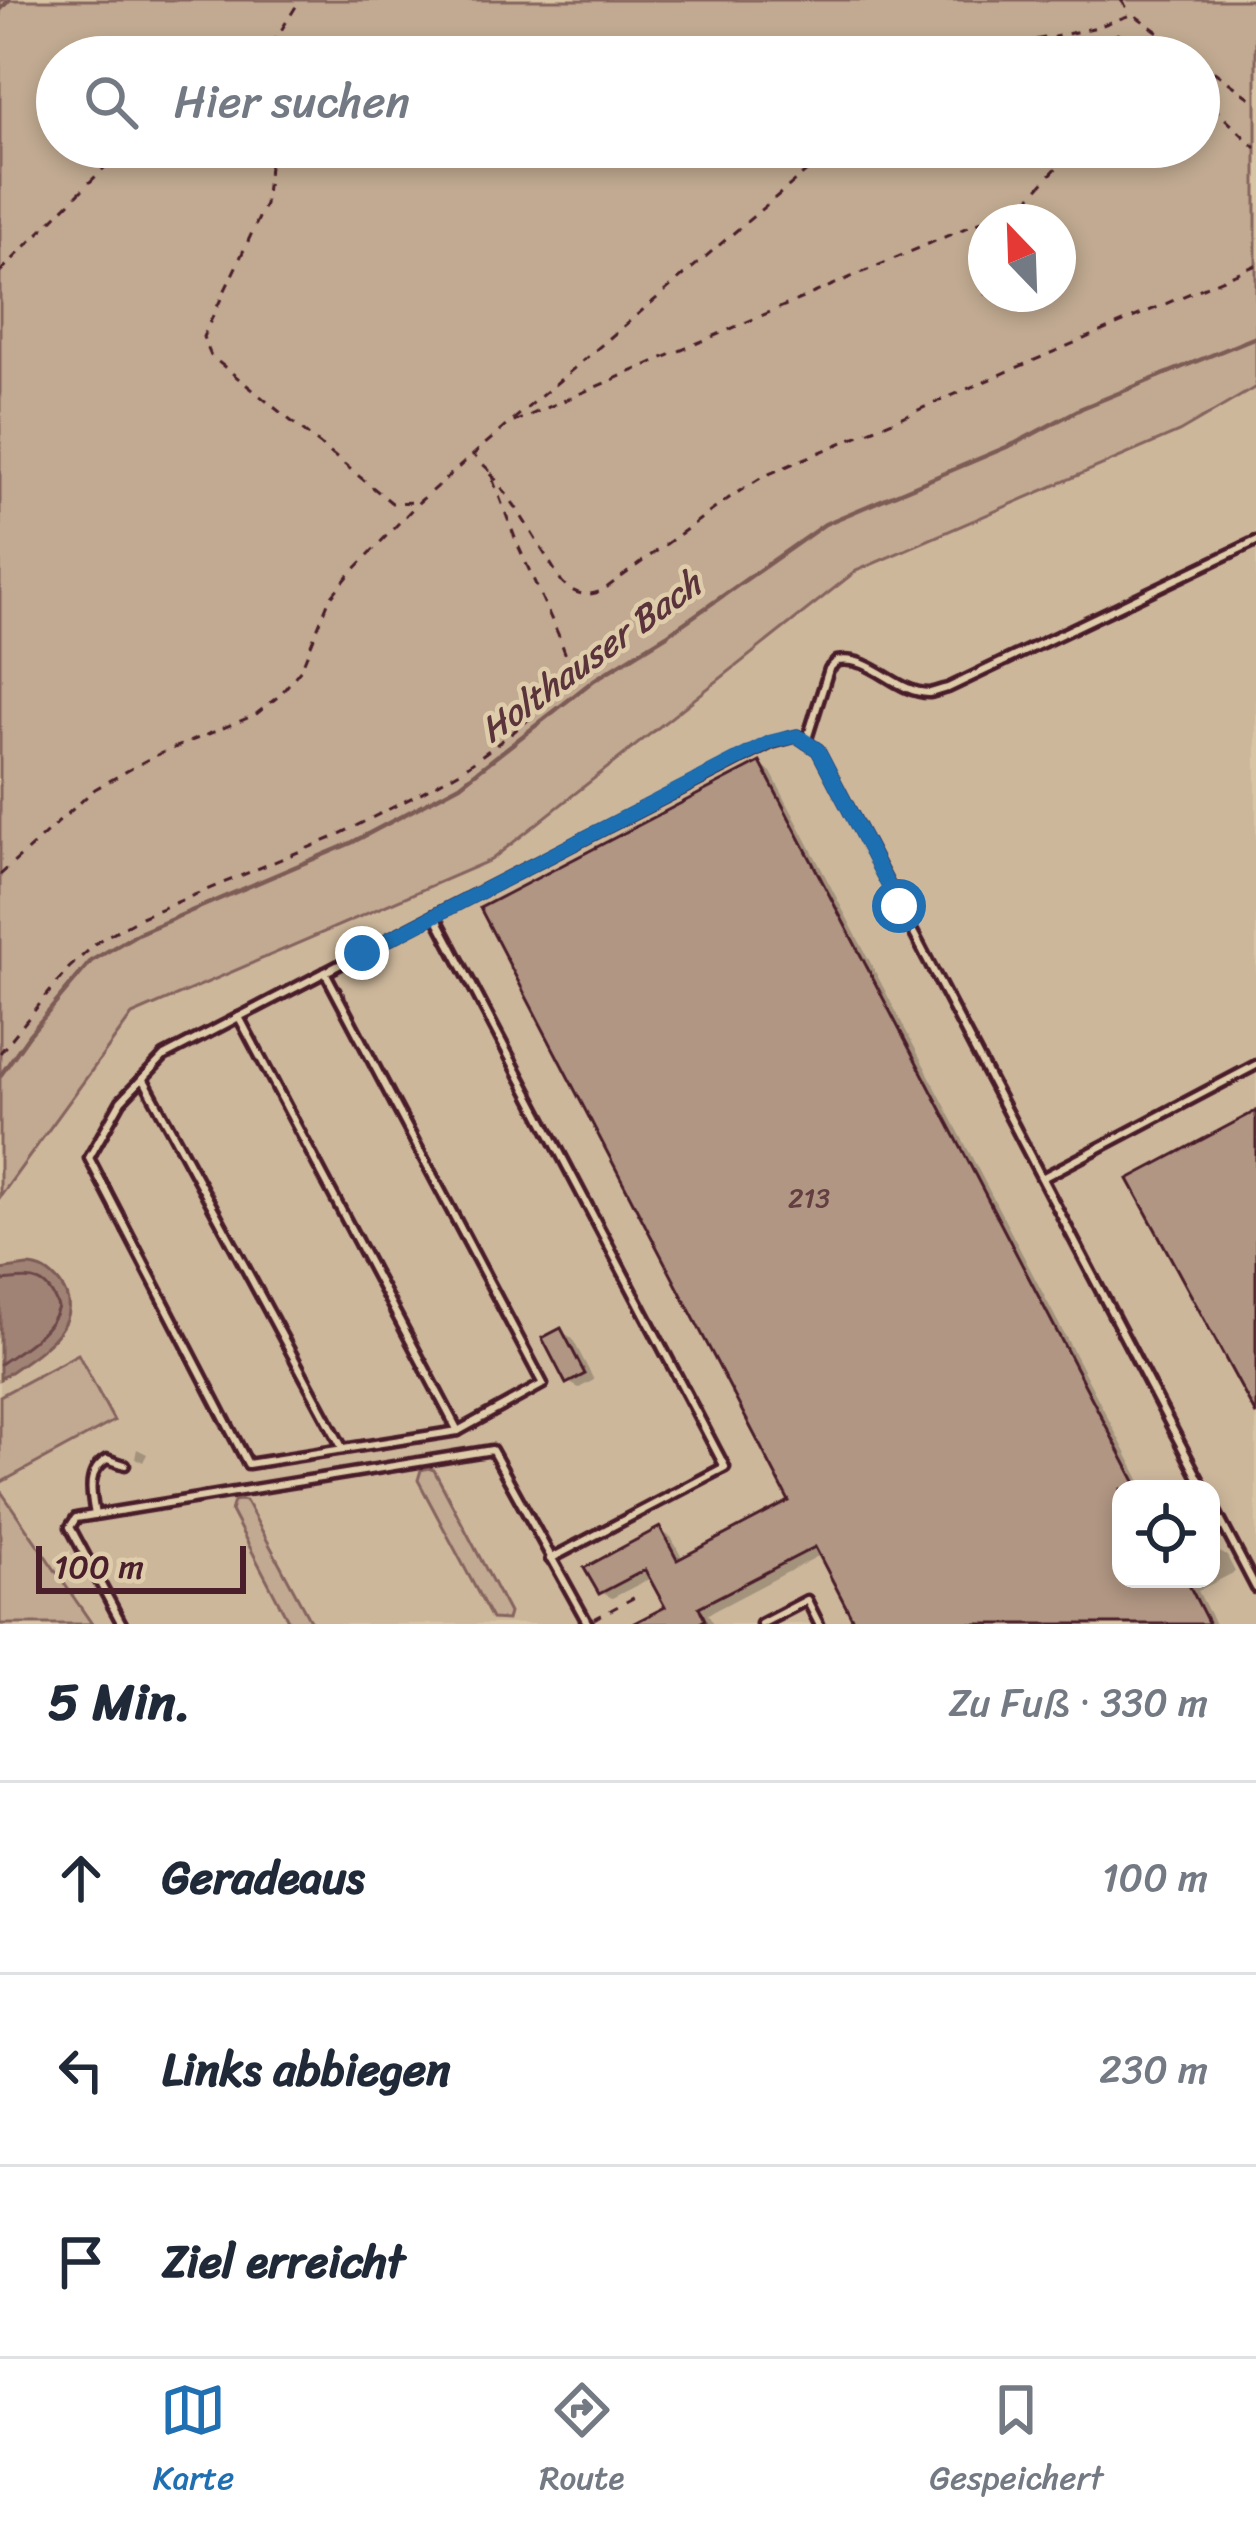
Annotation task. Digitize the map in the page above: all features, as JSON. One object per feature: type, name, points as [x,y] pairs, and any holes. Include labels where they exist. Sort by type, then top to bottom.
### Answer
[{"type":"lane","points":[[806,742],[829,670],[837,661],[858,662],[912,689],[930,693],[948,688],[1256,541]]},
{"type":"lane","points":[[325,972],[543,1384],[458,1431],[248,1464],[89,1158],[121,1101],[164,1056],[239,1018],[325,972],[435,915],[771,742],[797,736],[818,750],[1199,1480]]},
{"type":"lane","points":[[435,915],[725,1467],[550,1558]]},
{"type":"lane","points":[[239,1018],[458,1431]]},
{"type":"lane","points":[[1042,1178],[1256,1065]]},
{"type":"lane","points":[[143,1078],[343,1449]]},
{"type":"lane","points":[[122,1624],[70,1527],[76,1518],[492,1450],[587,1623]]},
{"type":"lane","points":[[95,1515],[91,1478],[99,1464],[107,1459],[125,1465]]},
{"type":"lane","points":[[1220,1519],[1256,1588]]},
{"type":"lane","points":[[761,1624],[807,1600],[819,1624]]},
{"type":"path","points":[[278,36],[300,0]]},
{"type":"path","points":[[1121,0],[1163,36]]},
{"type":"path","points":[[1058,36],[1132,14]]},
{"type":"path","points":[[1220,77],[1256,102]]},
{"type":"path","points":[[1220,114],[1256,148]]},
{"type":"path","points":[[0,272],[104,168]]},
{"type":"path","points":[[269,168],[265,205],[203,337],[211,356],[392,503],[419,502]]},
{"type":"path","points":[[0,875],[95,789],[152,757],[255,715],[280,695],[301,669],[330,598],[419,502],[810,168]]},
{"type":"path","points":[[507,425],[1026,202],[1056,168]]},
{"type":"path","points":[[474,455],[515,506],[562,582],[586,596],[602,592],[762,477],[1256,265]]},
{"type":"path","points":[[0,1053],[69,968],[100,940],[141,917],[332,838],[416,796],[462,770],[557,697],[570,680],[571,669],[489,470]]},
{"type":"path","points":[[587,1623],[637,1596]]},
{"type":"shaded area","points":[[0,0],[1256,0],[1256,387],[1179,432],[856,571],[491,860],[132,1015],[0,1197]]},
{"type":"shaded area","points":[[1256,387],[1256,1624],[92,1624],[0,1490],[0,1198],[132,1015],[491,861],[857,572],[1179,432]]},
{"type":"shaded area","points":[[78,1354],[114,1421],[0,1483],[0,1396]]},
{"type":"shaded area","points":[[421,1470],[434,1470],[509,1613],[507,1620],[492,1619],[418,1480]]},
{"type":"shaded area","points":[[0,1490],[92,1624],[0,1624]]},
{"type":"shaded area","points":[[234,1501],[246,1501],[312,1624],[290,1624],[231,1511]]},
{"type":"water","points":[[42,1269],[57,1280],[68,1299],[68,1313],[40,1351],[0,1379],[0,1270]]},
{"type":"building","points":[[760,762],[1134,1480],[1112,1480],[1112,1588],[1191,1588],[1209,1624],[855,1624],[815,1547],[699,1607],[705,1620],[698,1624],[632,1624],[665,1607],[645,1570],[599,1594],[584,1568],[660,1527],[677,1560],[789,1501],[480,908]]},
{"type":"building","points":[[1256,1111],[1256,1415],[1128,1179]]},
{"type":"building","points":[[561,1328],[585,1374],[566,1384],[542,1338]]},
{"type":"waterway","points":[[0,10],[9,0]]},
{"type":"waterway","name":"Holthauser Bach","points":[[0,1076],[91,961],[137,934],[351,843],[460,785],[594,680],[825,524],[1016,443],[1082,408],[1256,337]]},
{"type":"route","points":[[362,953],[771,742],[797,736],[818,750],[899,906]]}]
